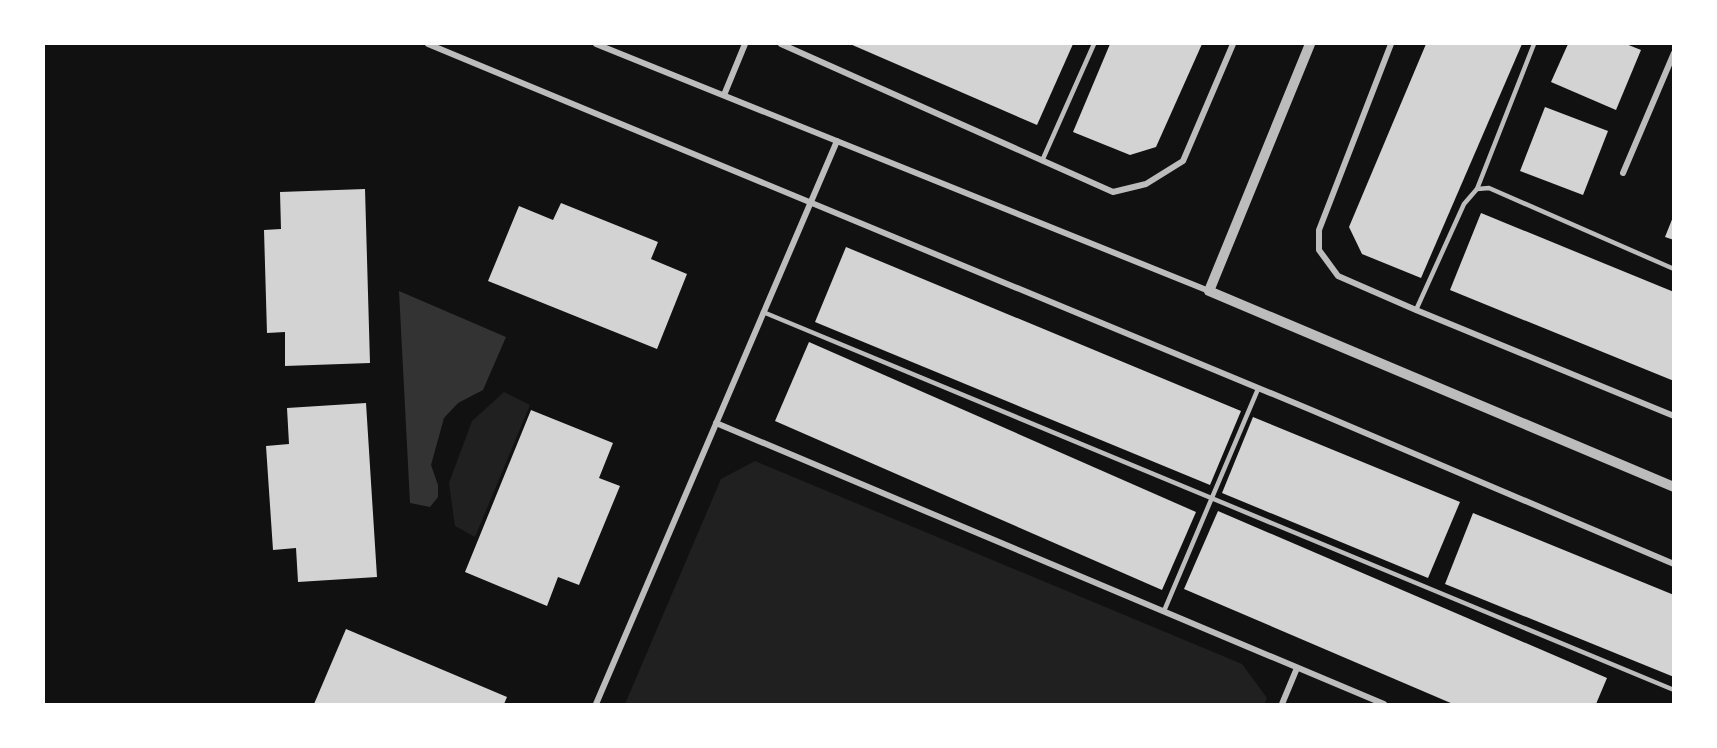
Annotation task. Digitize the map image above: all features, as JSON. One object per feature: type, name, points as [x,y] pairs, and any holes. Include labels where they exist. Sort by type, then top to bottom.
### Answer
[{"type":"street","points":[[428,44],[1674,564]]},
{"type":"street","points":[[596,44],[1209,291],[1674,487]]},
{"type":"street","points":[[724,95],[745,44]]},
{"type":"street","points":[[781,44],[1113,192],[1146,184],[1183,161],[1233,44]]},
{"type":"street","points":[[1209,291],[1310,44]]},
{"type":"street","points":[[1391,44],[1319,230],[1319,250],[1338,276],[1674,416]]},
{"type":"street","points":[[1623,173],[1674,53]]},
{"type":"street","points":[[596,705],[837,141]]},
{"type":"street","points":[[716,423],[1384,705]]},
{"type":"street","points":[[1282,705],[1297,669]]},
{"type":"lane","points":[[1042,161],[1094,44]]},
{"type":"lane","points":[[1416,310],[1464,204],[1477,189],[1534,44]]},
{"type":"lane","points":[[1477,189],[1489,188],[1674,269]]},
{"type":"lane","points":[[763,312],[1674,690]]},
{"type":"lane","points":[[1164,611],[1258,389]]},
{"type":"shaded area","points":[[399,291],[506,337],[483,390],[458,403],[444,418],[431,465],[438,485],[438,497],[430,507],[410,503]]},
{"type":"shaded area","points":[[504,392],[530,405],[475,537],[455,526],[449,483],[472,421]]},
{"type":"shaded area","points":[[755,461],[1242,664],[1267,698],[1264,704],[625,704],[721,479]]},
{"type":"building","points":[[850,44],[1073,44],[1037,125]]},
{"type":"building","points":[[1110,44],[1202,44],[1156,147],[1130,155],[1073,132]]},
{"type":"building","points":[[1426,44],[1522,44],[1421,278],[1362,254],[1349,227]]},
{"type":"building","points":[[1568,44],[1626,44],[1641,50],[1616,110],[1551,82]]},
{"type":"building","points":[[1545,107],[1608,131],[1583,195],[1520,171]]},
{"type":"building","points":[[365,189],[370,363],[285,366],[285,332],[267,333],[264,230],[281,229],[280,192]]},
{"type":"building","points":[[561,203],[658,242],[651,259],[687,274],[657,349],[488,281],[519,206],[553,220]]},
{"type":"building","points":[[1481,213],[1674,292],[1674,381],[1450,290]]},
{"type":"building","points":[[1674,217],[1674,240],[1665,237]]},
{"type":"building","points":[[846,247],[1241,411],[1210,485],[815,322]]},
{"type":"building","points":[[809,342],[1196,512],[1162,590],[775,421]]},
{"type":"building","points":[[366,403],[377,577],[298,582],[296,548],[273,550],[266,446],[289,444],[287,408]]},
{"type":"building","points":[[531,410],[613,443],[599,478],[620,486],[579,585],[558,577],[547,606],[465,572]]},
{"type":"building","points":[[1253,417],[1460,502],[1428,578],[1222,493]]},
{"type":"building","points":[[1218,511],[1607,678],[1596,704],[1453,704],[1184,589]]},
{"type":"building","points":[[1473,513],[1674,595],[1674,677],[1445,584]]},
{"type":"building","points":[[346,629],[507,697],[504,704],[314,704]]}]
